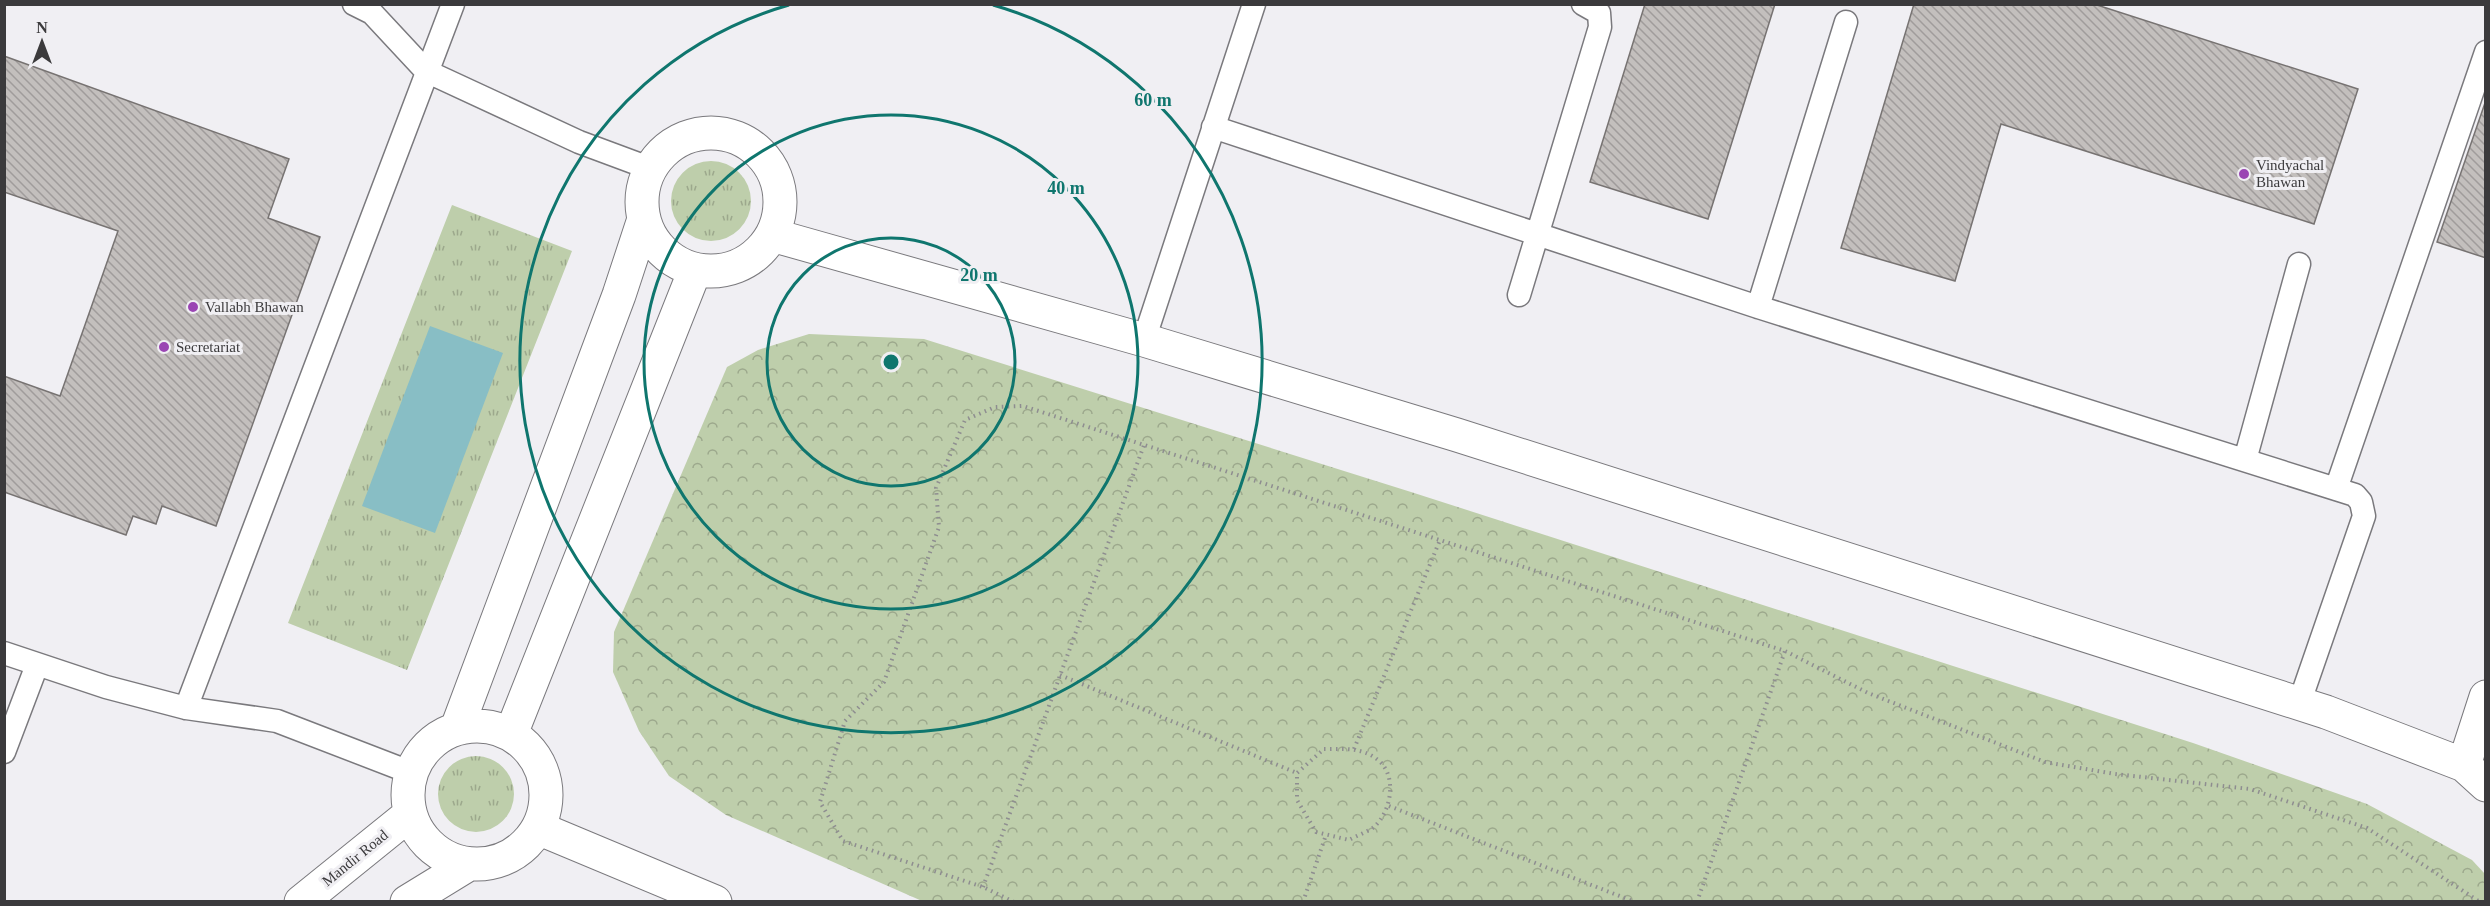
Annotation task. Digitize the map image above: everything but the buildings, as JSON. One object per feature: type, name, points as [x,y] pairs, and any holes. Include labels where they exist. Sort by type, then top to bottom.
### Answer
[{"type":"street","points":[[457,728],[619,295],[643,222],[642,195],[649,168],[665,150],[685,137],[709,133],[733,136],[755,148],[771,166],[779,188],[780,212],[772,235],[759,253],[740,266],[717,272],[695,270],[678,263],[662,252],[651,238],[643,222]]},
{"type":"street","points":[[772,235],[1144,340],[1457,435],[2300,704],[2475,775],[2486,697]]},
{"type":"street","points":[[510,734],[695,270]]},
{"type":"street","points":[[484,726],[510,734],[531,751],[544,775],[547,802],[538,828],[521,849],[497,862],[469,864],[443,856],[423,838],[410,814],[407,787],[416,761],[433,741],[457,728],[484,726]]},
{"type":"street","name":"Mandir Road","points":[[301,902],[410,814]]},
{"type":"street","points":[[538,828],[715,902]]},
{"type":"street","points":[[407,902],[469,864]]},
{"type":"lane","points":[[354,4],[372,13],[426,71],[579,142],[649,168]]},
{"type":"lane","points":[[186,708],[453,4]]},
{"type":"lane","points":[[1144,340],[1254,4]]},
{"type":"lane","points":[[1520,295],[1600,27],[1599,13],[1583,4]]},
{"type":"lane","points":[[1758,307],[1846,22]]},
{"type":"lane","points":[[2336,489],[2486,52]]},
{"type":"lane","points":[[1213,127],[1758,307],[2355,495],[2361,502],[2364,516],[2300,704]]},
{"type":"lane","points":[[2245,460],[2300,264]]},
{"type":"lane","points":[[4,653],[106,687],[186,708],[277,721],[412,773]]},
{"type":"lane","points":[[4,752],[37,664]]},
{"type":"path","points":[[1014,902],[983,887],[843,841],[820,802],[844,721],[884,682],[939,527],[936,488],[965,420],[995,407],[1023,406],[1785,651],[1868,693],[2044,762],[2115,774],[2250,789],[2367,828],[2480,902]]},
{"type":"path","points":[[983,887],[1144,445]]},
{"type":"path","points":[[1354,749],[1440,540]]},
{"type":"path","points":[[1696,902],[1785,651]]},
{"type":"path","points":[[1060,675],[1297,773]]},
{"type":"path","points":[[1324,749],[1354,749],[1379,760],[1390,781],[1389,806],[1374,827],[1349,840],[1316,832],[1297,800],[1297,773],[1324,749]]},
{"type":"path","points":[[1389,806],[1635,902]]},
{"type":"path","points":[[1303,902],[1326,835]]},
{"type":"green space","points":[[711,161],[726,164],[739,173],[748,186],[751,201],[748,216],[739,229],[726,238],[711,241],[696,238],[683,229],[674,216],[671,201],[674,186],[683,173],[696,164]]},
{"type":"green space","points":[[452,205],[572,251],[407,670],[288,623]]},
{"type":"green space","points":[[809,334],[924,339],[1411,492],[2193,743],[2367,804],[2472,860],[2485,874],[2485,901],[922,901],[726,815],[669,776],[639,731],[613,672],[614,632],[727,367],[758,350]]},
{"type":"green space","points":[[469,756],[483,756],[497,762],[508,773],[514,787],[511,809],[503,821],[483,832],[469,832],[455,826],[444,815],[438,801],[438,787],[444,773],[455,762]]},
{"type":"water","points":[[430,326],[503,353],[435,533],[362,506]]},
{"type":"place","name":"Vindyachal Bhawan","points":[[2244,174]]},
{"type":"place","name":"Vallabh Bhawan","points":[[193,307]]},
{"type":"place","name":"Secretariat","points":[[164,347]]}]
